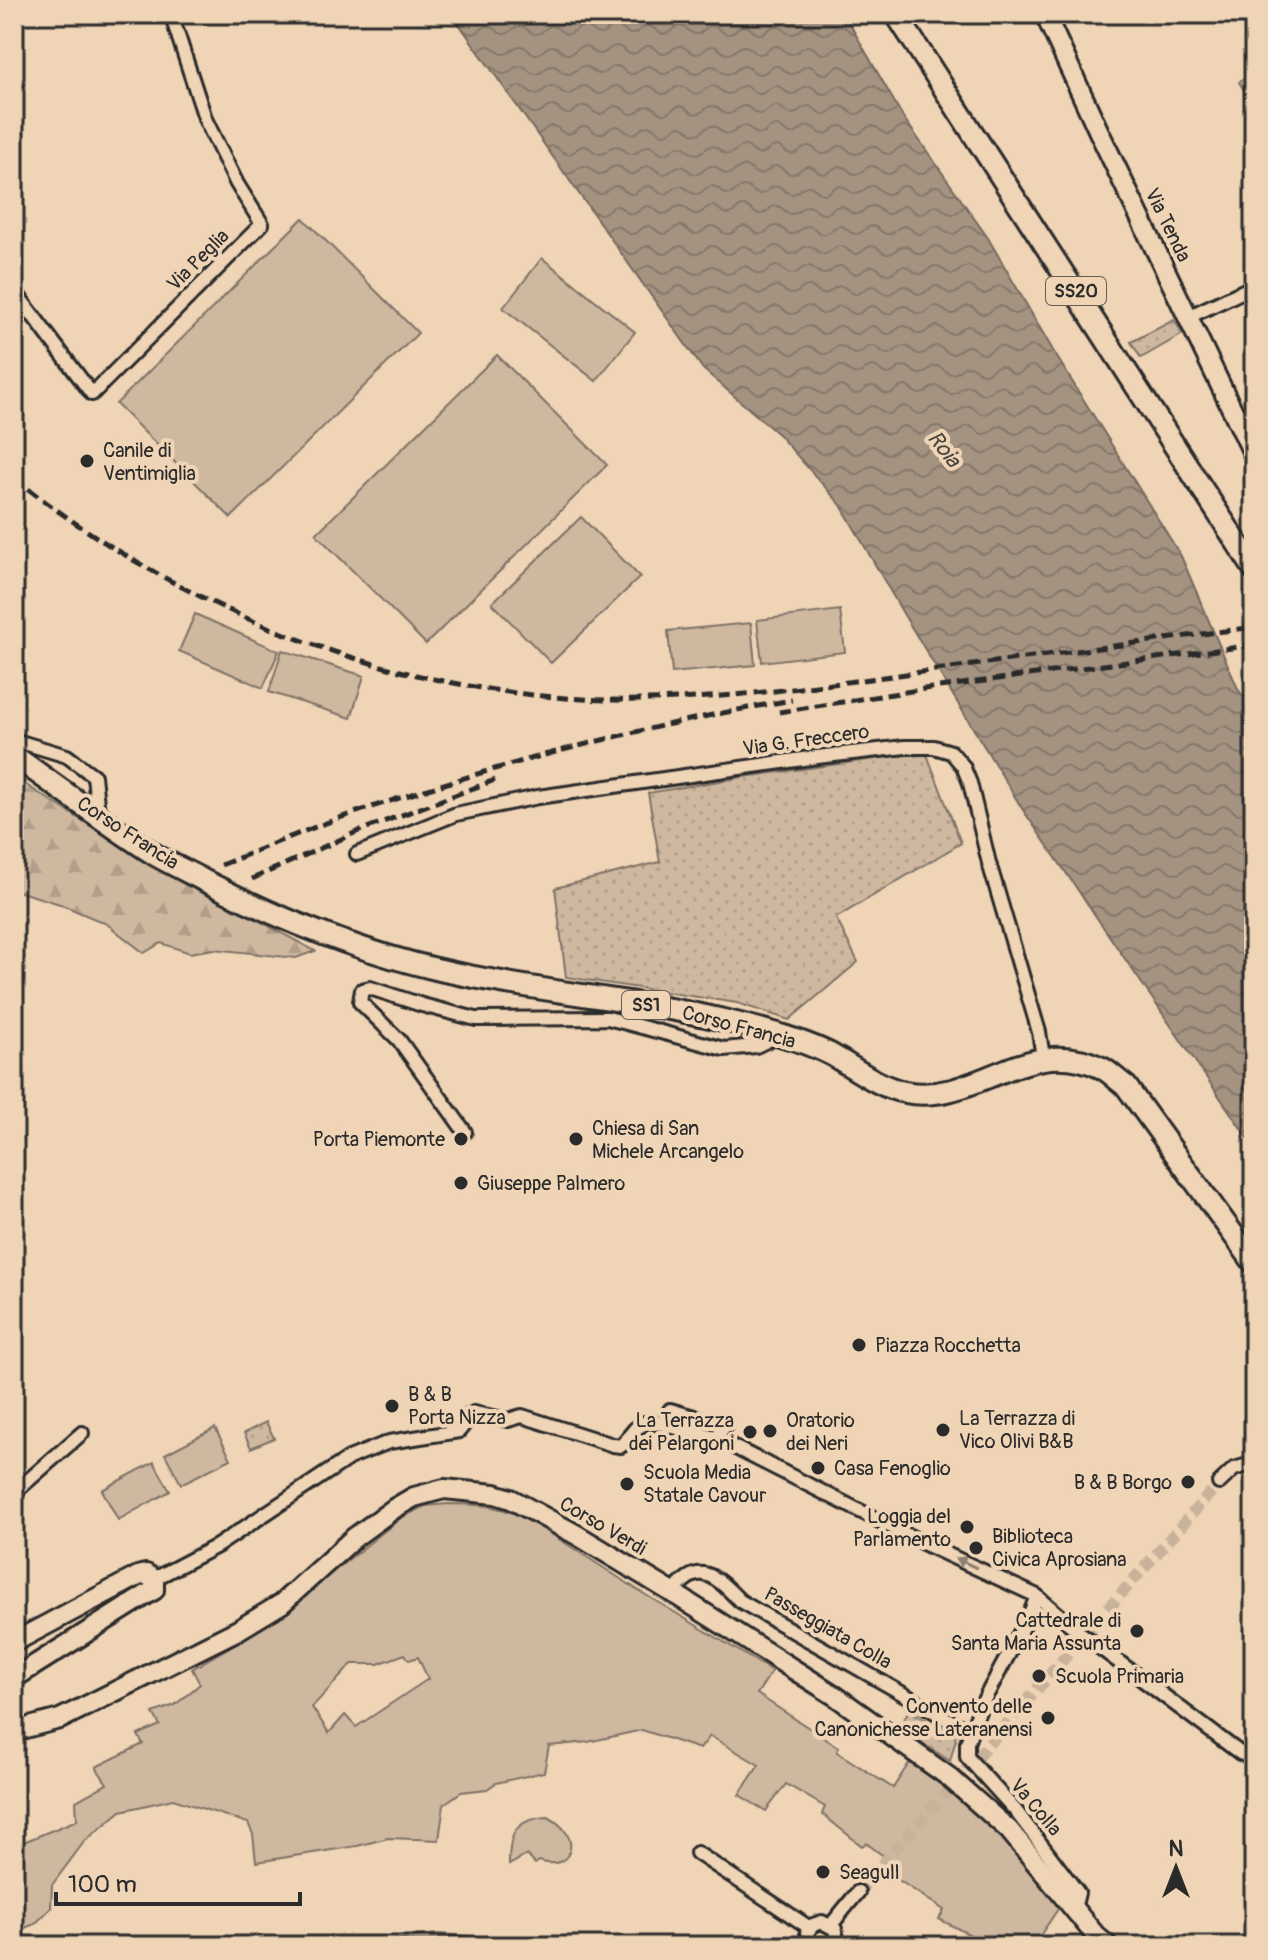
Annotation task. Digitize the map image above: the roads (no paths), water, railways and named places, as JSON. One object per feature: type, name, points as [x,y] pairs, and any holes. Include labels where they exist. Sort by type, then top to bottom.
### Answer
[{"type":"main road","name":"SS20","points":[[896,14],[1254,569]]},
{"type":"main road","name":"Via Tenda","points":[[1045,14],[1188,317],[1246,420],[1254,455]]},
{"type":"main road","name":"Corso Francia","points":[[14,756],[158,857],[244,901],[312,931],[435,968],[673,1009],[779,1035],[828,1053],[878,1082],[903,1092],[927,1094],[951,1091],[1043,1057],[1071,1058],[1103,1069],[1126,1086],[1232,1232]]},
{"type":"main road","name":"SS1","points":[[1232,1232],[1254,1243]]},
{"type":"main road","name":"SS1","points":[[1232,1232],[1254,1263]]},
{"type":"main road","name":"Corso Verdi","points":[[14,1731],[60,1719],[238,1630],[281,1604],[355,1537],[414,1497],[444,1489],[473,1490],[511,1499],[577,1535],[834,1695],[949,1777],[1009,1830],[1096,1936],[1108,1946]]},
{"type":"main road","points":[[14,1642],[138,1576],[146,1574],[154,1579],[154,1590],[14,1678]]},
{"type":"street","name":"Via Peglia","points":[[14,290],[92,394],[262,224],[237,184],[206,121],[171,14]]},
{"type":"street","points":[[1188,317],[1254,286]]},
{"type":"street","points":[[14,740],[67,756],[94,776],[98,814]]},
{"type":"street","name":"Via G. Freccero","points":[[357,854],[456,814],[538,797],[905,747],[934,747],[951,752],[963,766],[970,783],[992,875],[1039,1032],[1043,1057]]},
{"type":"street","points":[[465,1132],[399,1040],[360,1002],[362,990],[370,988],[476,1019],[608,1018],[724,1049],[756,1046],[779,1035]]},
{"type":"street","points":[[154,1579],[217,1546],[349,1458],[389,1442],[464,1424],[474,1413],[508,1420],[522,1416],[594,1441],[621,1446],[635,1429],[645,1423],[661,1424],[716,1438],[929,1546],[1037,1596],[1167,1699],[1240,1753],[1254,1758]]},
{"type":"street","points":[[14,1493],[82,1433]]},
{"type":"street","points":[[1219,1483],[1234,1469],[1254,1463]]},
{"type":"street","name":"Passeggiata Colla","points":[[673,1593],[679,1584],[700,1572],[713,1574],[740,1601],[970,1732]]},
{"type":"street","points":[[970,1732],[1037,1596]]},
{"type":"street","name":"Va Colla","points":[[970,1732],[967,1757],[1015,1810],[1066,1875],[1078,1893],[1074,1909]]},
{"type":"street","points":[[697,1853],[810,1928]]},
{"type":"street","points":[[831,1925],[858,1892]]},
{"type":"street","points":[[810,1946],[807,1937],[810,1928],[822,1922],[831,1925],[836,1934],[836,1945]]},
{"type":"water","name":"Roia","points":[[452,14],[844,14],[903,117],[988,238],[1055,354],[1181,556],[1238,689],[1254,712],[1254,1147],[1023,810],[841,505],[779,435],[703,369]]},
{"type":"water","points":[[437,1934],[519,1946],[347,1946]]},
{"type":"tunnel","points":[[858,1892],[1219,1483]]},
{"type":"railway","points":[[14,478],[79,526],[219,606],[293,637],[369,662],[447,682],[526,694],[644,700],[754,693],[1254,627]]},
{"type":"railway","points":[[779,712],[924,689],[1254,645]]},
{"type":"railway","points":[[221,865],[351,814],[515,763],[680,722],[792,700]]},
{"type":"railway","points":[[252,879],[359,831],[495,780]]},
{"type":"place","name":"Canile di Ventimiglia","points":[[87,461]]},
{"type":"place","name":"Porta Piemonte","points":[[461,1139]]},
{"type":"place","name":"Chiesa di San Michele Arcangelo","points":[[576,1139]]},
{"type":"place","name":"Giuseppe Palmero","points":[[461,1183]]},
{"type":"place","name":"Piazza Rocchetta","points":[[859,1345]]},
{"type":"place","name":"B & B Porta Nizza","points":[[392,1406]]},
{"type":"place","name":"La Terrazza di Vico Olivi B&B","points":[[943,1430]]},
{"type":"place","name":"Oratorio dei Neri","points":[[770,1431]]},
{"type":"place","name":"La Terrazza dei Pelargoni","points":[[750,1432]]},
{"type":"place","name":"Casa Fenoglio","points":[[818,1468]]},
{"type":"place","name":"B & B Borgo","points":[[1188,1482]]},
{"type":"place","name":"Scuola Media Statale Cavour","points":[[627,1484]]},
{"type":"place","name":"Loggia del Parlamento","points":[[967,1527]]},
{"type":"place","name":"Biblioteca Civica Aprosiana","points":[[976,1548]]},
{"type":"place","name":"Cattedrale di Santa Maria Assunta","points":[[1137,1631]]},
{"type":"place","name":"Scuola Primaria","points":[[1039,1676]]},
{"type":"place","name":"Convento delle Canonichesse Lateranensi","points":[[1048,1718]]},
{"type":"place","name":"Seagull","points":[[823,1872]]}]
